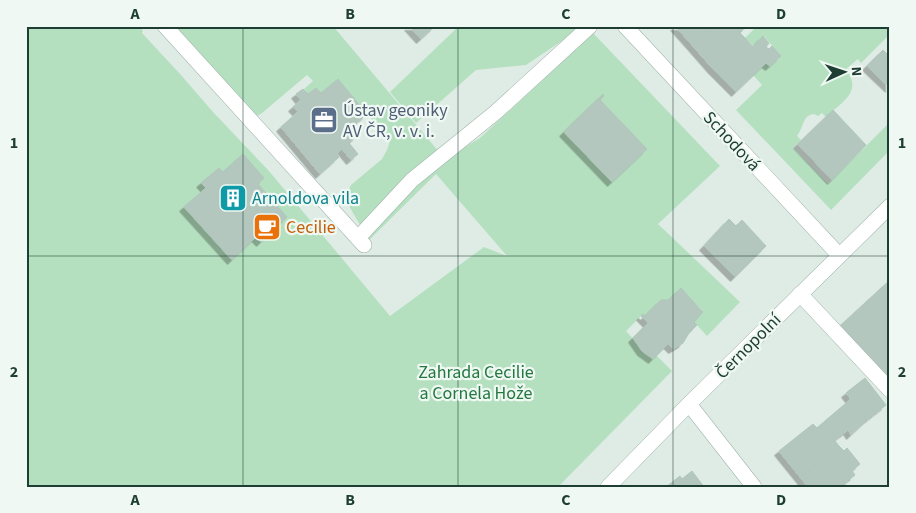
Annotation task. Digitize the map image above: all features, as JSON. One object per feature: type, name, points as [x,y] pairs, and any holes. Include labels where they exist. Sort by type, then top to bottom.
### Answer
[{"type":"street","points":[[165,26],[361,242],[412,180],[496,112],[590,26]]},
{"type":"street","name":"Schodová","points":[[625,26],[839,255]]},
{"type":"street","name":"Černopolní","points":[[608,487],[688,404],[890,206]]},
{"type":"street","points":[[800,294],[890,390]]},
{"type":"street","points":[[688,404],[754,487]]},
{"type":"green space","name":"Zahrada Cecilie a Cornela Hože","points":[[26,26],[139,26],[143,31],[142,33],[269,171],[390,316],[484,247],[507,256],[436,174],[364,245],[360,225],[349,206],[347,194],[351,185],[382,159],[390,141],[338,79],[321,93],[316,88],[308,94],[304,89],[313,81],[307,75],[262,113],[257,116],[251,115],[170,26],[333,26],[445,159],[480,138],[593,33],[720,166],[658,224],[740,302],[707,336],[694,322],[703,311],[681,288],[669,300],[661,300],[626,331],[642,351],[656,355],[672,371],[558,487],[26,487]]},
{"type":"green space","points":[[459,26],[584,26],[526,65],[476,70],[416,123],[390,92]]},
{"type":"green space","points":[[757,26],[890,26],[890,34],[861,63],[858,59],[846,69],[851,77],[852,84],[848,96],[826,117],[822,113],[818,116],[814,114],[807,117],[797,136],[801,140],[793,148],[828,184],[890,122],[890,150],[831,210],[736,110],[762,85],[753,75],[766,63],[770,66],[781,56],[764,36],[753,46],[745,38]]},
{"type":"building","points":[[409,26],[435,26],[421,39]]},
{"type":"building","points":[[675,26],[711,26],[692,45]]},
{"type":"building","points":[[711,26],[746,26],[740,33],[745,38],[713,69],[692,45]]},
{"type":"building","points":[[763,36],[769,43],[766,47],[769,49],[772,46],[781,56],[770,66],[766,63],[736,92],[713,69],[745,38],[753,47]]},
{"type":"building","points":[[883,50],[890,57],[890,88],[867,66]]},
{"type":"building","name":"Ústav geoniky AV ČR, v. v. i.","points":[[338,79],[367,114],[350,128],[357,136],[349,143],[358,154],[351,160],[342,149],[336,154],[339,157],[320,174],[281,127],[298,112],[293,107],[301,100],[296,94],[303,89],[308,94],[316,88],[321,93]]},
{"type":"building","points":[[603,94],[604,96],[600,100],[647,149],[612,182],[564,132]]},
{"type":"building","points":[[833,110],[866,145],[832,180],[798,144]]},
{"type":"building","name":"Arnoldova vila","points":[[243,154],[264,178],[258,184],[287,217],[261,242],[256,237],[232,260],[184,207],[206,188],[201,183],[219,168],[223,172]]},
{"type":"building","points":[[729,219],[736,226],[742,220],[766,246],[735,277],[704,246]]},
{"type":"building","points":[[890,280],[890,379],[840,326]]},
{"type":"building","points":[[681,288],[703,312],[694,322],[697,325],[683,343],[673,349],[668,344],[653,359],[642,351],[633,338],[648,323],[641,316],[643,314],[645,316],[661,300],[669,300]]},
{"type":"building","points":[[865,378],[886,405],[867,420],[846,393]]},
{"type":"building","points":[[851,399],[867,420],[851,435],[848,430],[837,438],[825,421]]},
{"type":"building","points":[[825,421],[837,438],[835,441],[839,446],[800,477],[779,451],[813,424],[817,428]]},
{"type":"building","points":[[839,446],[844,451],[847,448],[860,464],[852,471],[855,475],[840,487],[808,487],[800,477]]},
{"type":"building","points":[[692,471],[704,487],[666,487],[680,476],[682,479]]},
{"type":"place","name":"Ústav geoniky AV ČR, v. v. i.","points":[[324,120]]},
{"type":"place","name":"Arnoldova vila","points":[[233,198]]},
{"type":"place","name":"Cecilie","points":[[267,227]]}]
